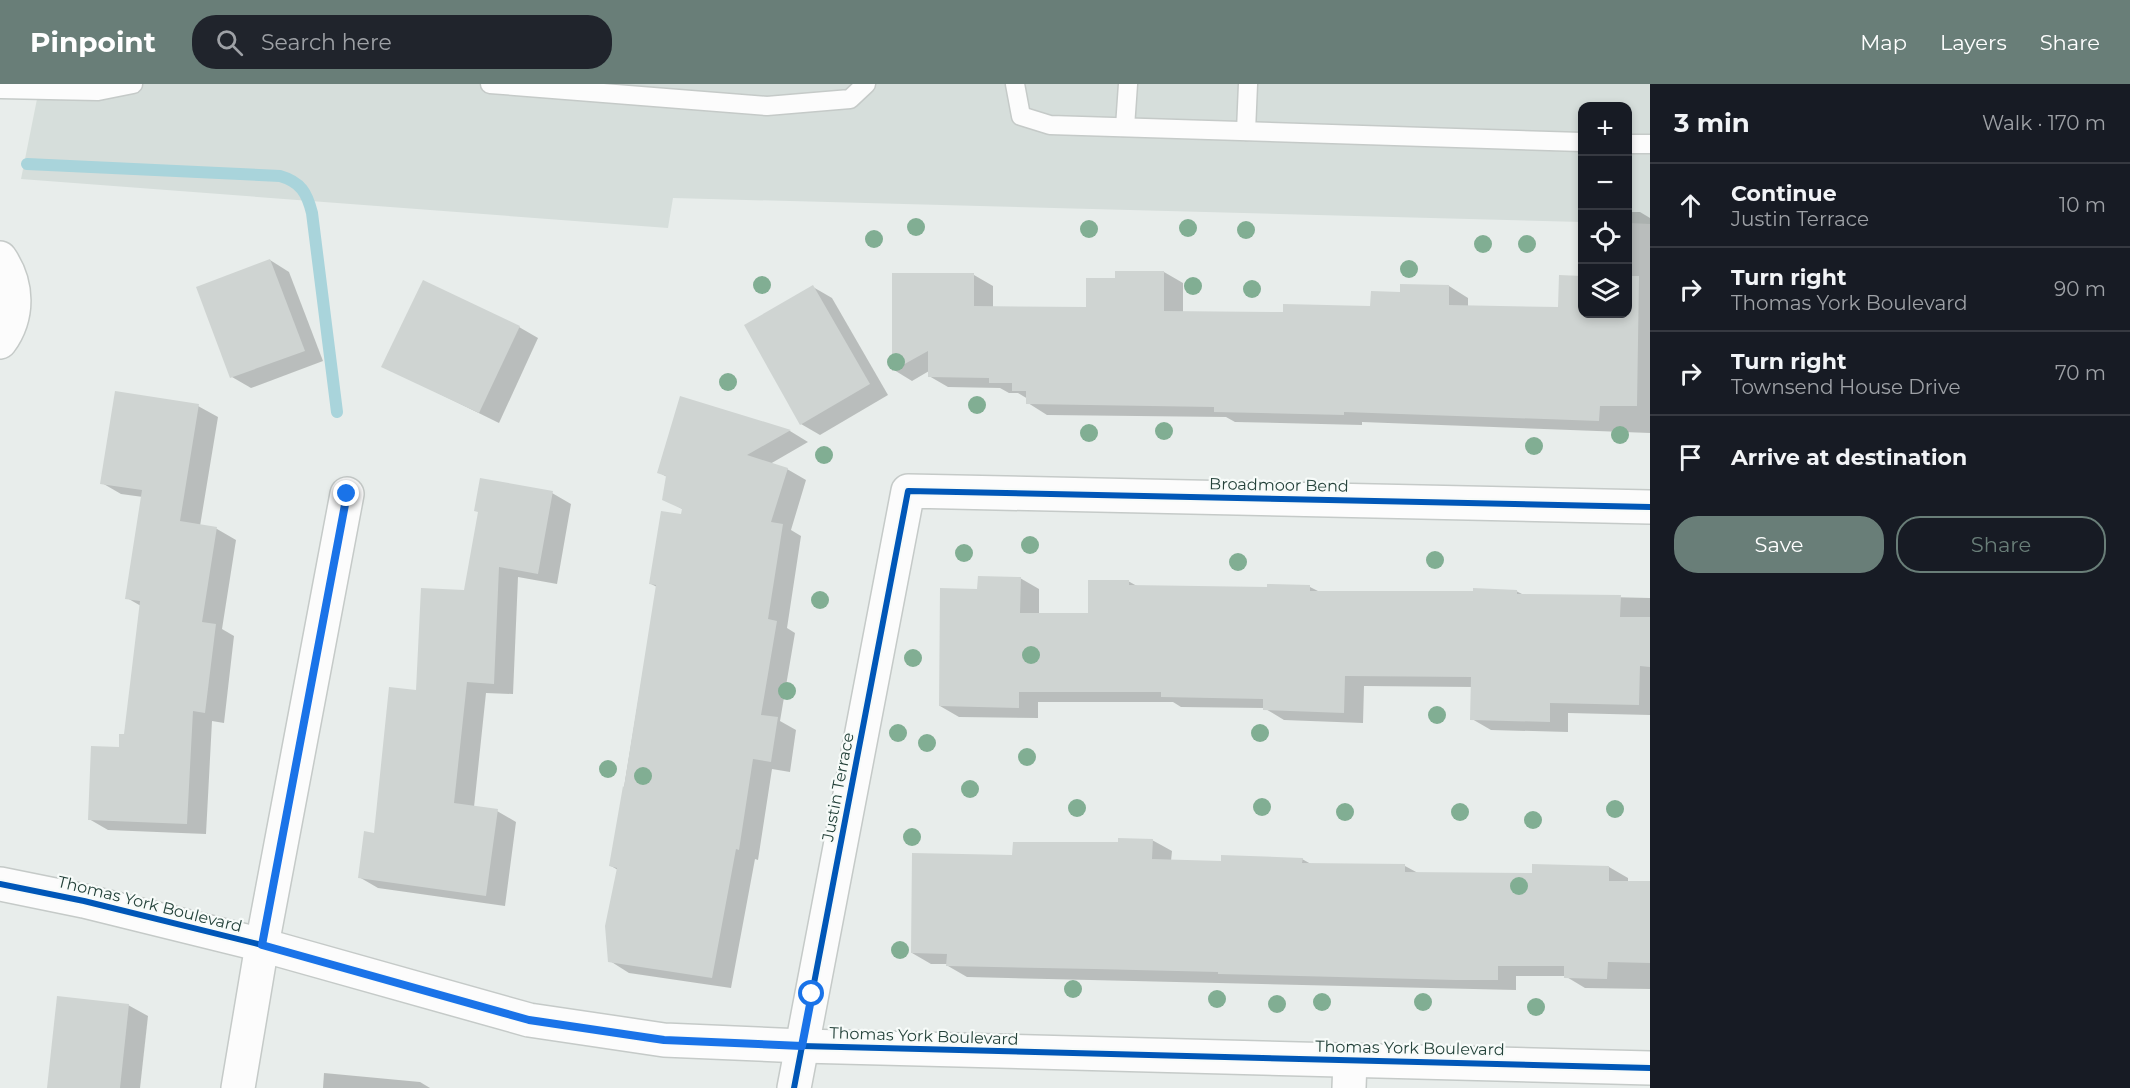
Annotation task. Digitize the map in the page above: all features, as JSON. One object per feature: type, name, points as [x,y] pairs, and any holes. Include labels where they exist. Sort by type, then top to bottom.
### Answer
[{"type":"street","points":[[0,258],[8,268],[14,286],[15,305],[11,324],[0,342]]},
{"type":"street","name":"Broadmoor Bend","points":[[908,490],[1650,507]]},
{"type":"street","name":"Justin Terrace","points":[[794,1088],[908,490]]},
{"type":"street","points":[[238,1088],[262,945],[347,494]]},
{"type":"street","name":"Thomas York Boulevard","points":[[0,884],[84,901],[262,945],[529,1020],[664,1040],[1349,1074],[1650,1068]]},
{"type":"lane","points":[[0,89],[98,91],[133,84]]},
{"type":"lane","points":[[490,84],[767,106],[850,99],[866,84]]},
{"type":"lane","points":[[1015,84],[1021,116],[1050,125],[1578,142]]},
{"type":"lane","points":[[1125,127],[1128,84]]},
{"type":"lane","points":[[1246,131],[1248,84]]},
{"type":"lane","points":[[1632,144],[1650,144]]},
{"type":"shaded area","points":[[40,84],[1650,84],[1650,224],[1632,223],[1632,102],[1578,102],[1578,222],[673,198],[668,228],[21,179]]},
{"type":"building","points":[[270,259],[305,351],[230,378],[196,287]]},
{"type":"building","points":[[1115,271],[1164,271],[1164,311],[1283,312],[1283,304],[1370,306],[1371,291],[1400,292],[1400,284],[1449,285],[1449,305],[1558,307],[1559,275],[1578,276],[1578,318],[1632,318],[1632,276],[1639,276],[1637,406],[1600,406],[1599,421],[1344,412],[1344,415],[1214,412],[1214,407],[1026,404],[1026,391],[1012,391],[1012,383],[989,383],[989,378],[928,377],[928,351],[892,371],[892,273],[974,273],[974,306],[1086,307],[1086,278],[1115,278]]},
{"type":"building","points":[[423,280],[520,326],[479,413],[381,367]]},
{"type":"building","points":[[813,285],[870,384],[800,425],[744,325]]},
{"type":"building","points":[[115,391],[199,404],[180,521],[217,527],[202,622],[216,624],[205,713],[193,711],[187,824],[88,820],[91,746],[119,747],[119,734],[124,734],[140,601],[125,599],[142,490],[100,484]]},
{"type":"building","points":[[680,396],[791,430],[747,455],[788,468],[771,522],[783,524],[768,619],[777,621],[761,715],[778,717],[771,762],[753,759],[739,850],[736,849],[712,978],[608,962],[605,926],[617,868],[609,866],[656,585],[649,584],[661,511],[681,514],[682,509],[662,500],[666,476],[657,473]]},
{"type":"building","points":[[480,478],[553,491],[538,574],[499,567],[494,684],[467,682],[454,803],[498,809],[486,896],[358,878],[364,831],[374,833],[389,687],[416,690],[421,588],[464,590],[478,512],[474,511]]},
{"type":"building","points":[[978,576],[1021,577],[1020,613],[1088,613],[1088,580],[1129,580],[1129,585],[1267,587],[1267,584],[1310,585],[1310,591],[1473,591],[1473,588],[1517,590],[1517,594],[1621,595],[1620,617],[1650,617],[1650,667],[1640,666],[1639,705],[1550,703],[1550,722],[1470,720],[1471,677],[1345,676],[1344,713],[1263,710],[1263,699],[1161,697],[1161,692],[1019,692],[1019,708],[939,706],[940,588],[977,589]]},
{"type":"building","points":[[1118,838],[1153,839],[1152,859],[1221,861],[1221,855],[1303,858],[1302,863],[1405,864],[1405,872],[1532,873],[1532,864],[1609,866],[1609,881],[1650,881],[1650,963],[1608,962],[1607,979],[1564,978],[1564,966],[1498,966],[1498,980],[1455,980],[946,966],[947,954],[911,953],[912,853],[1012,855],[1013,842],[1118,842]]},
{"type":"building","points":[[57,996],[129,1004],[120,1088],[47,1088]]},
{"type":"waterway","points":[[27,164],[280,176],[298,185],[305,194],[312,213],[337,412]]},
{"type":"cycle path","points":[[794,1088],[908,491],[1650,507]]},
{"type":"cycle path","points":[[0,884],[84,901],[262,945],[529,1020],[664,1040],[802,1046],[1650,1068]]},
{"type":"route","points":[[347,494],[262,945],[529,1020],[664,1040],[802,1046],[812,994]]}]
